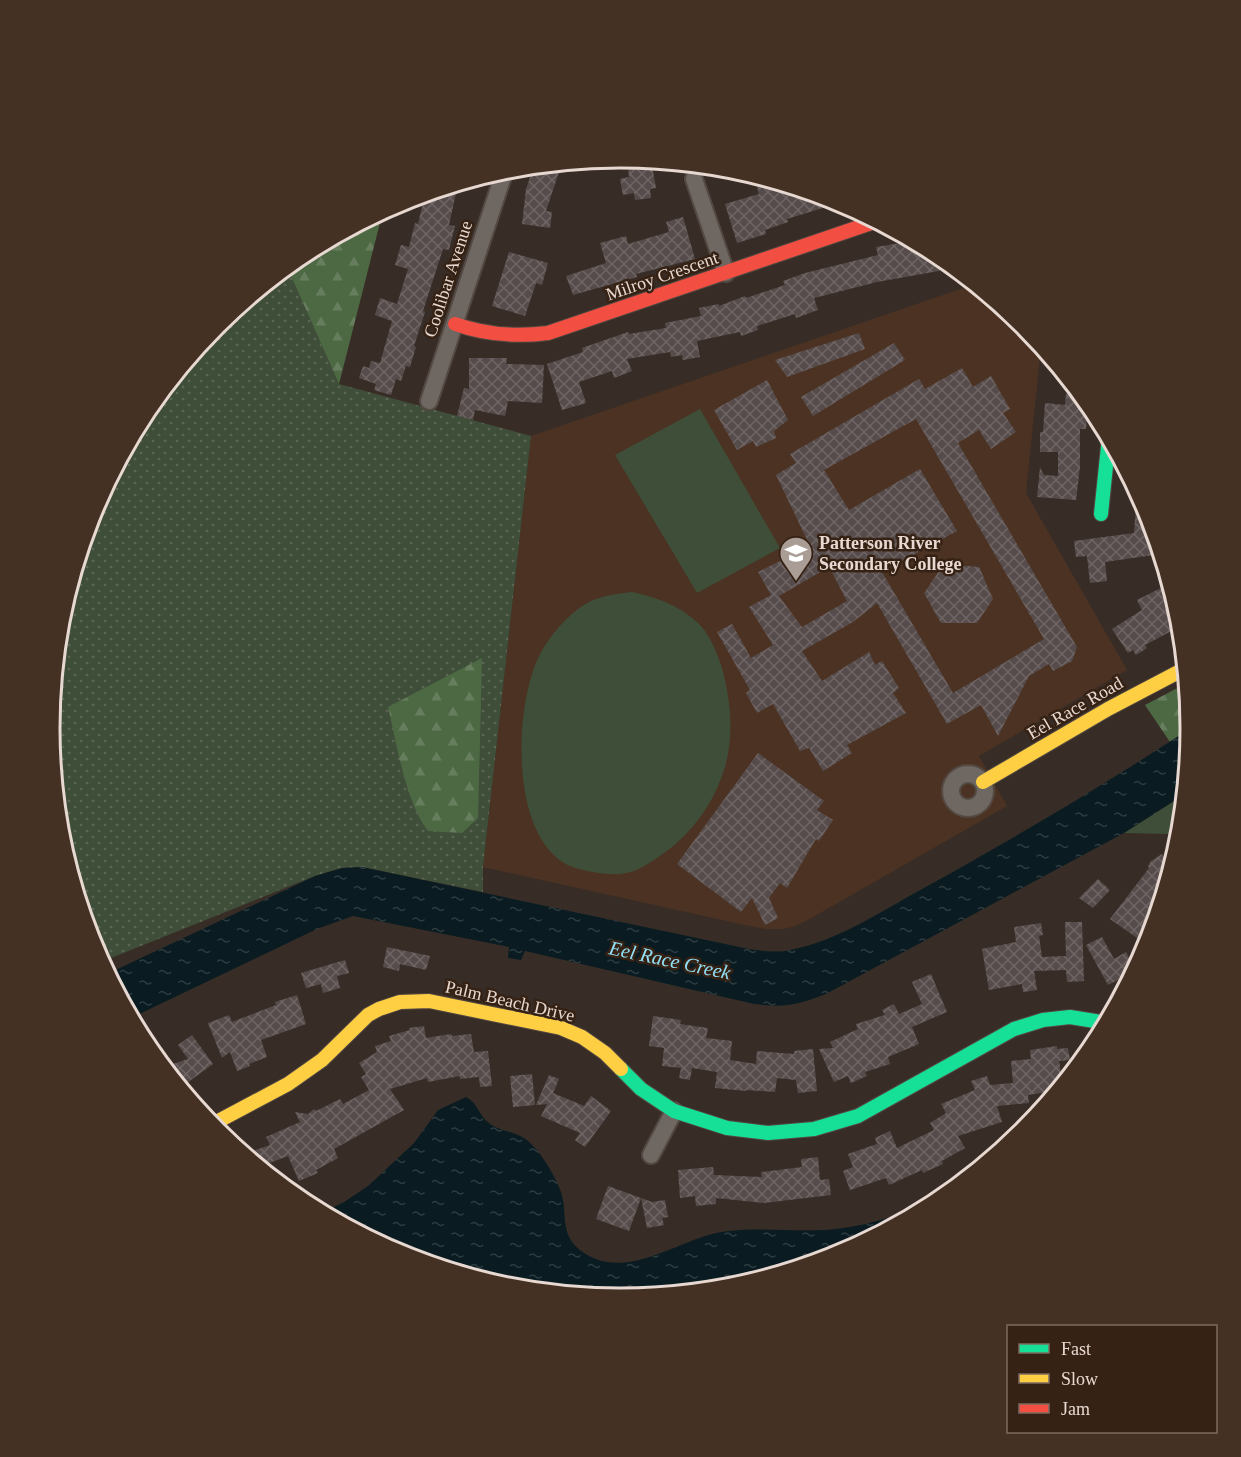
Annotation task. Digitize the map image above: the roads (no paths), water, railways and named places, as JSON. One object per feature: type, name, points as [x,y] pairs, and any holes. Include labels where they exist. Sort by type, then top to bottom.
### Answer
[{"type":"street","points":[[693,179],[726,273]]},
{"type":"street","name":"Coolibar Avenue","points":[[429,401],[500,181]]},
{"type":"street","name":"Milroy Crescent","points":[[454,324],[492,336],[522,337],[548,333],[866,225]]},
{"type":"street","points":[[1101,514],[1108,451]]},
{"type":"street","name":"Eel Race Road","points":[[983,782],[1108,709],[1178,672]]},
{"type":"street","name":"Palm Beach Drive","points":[[220,1120],[265,1097],[313,1067],[354,1027],[375,1011],[391,1004],[429,1001],[561,1028],[582,1037],[605,1053],[641,1089],[674,1111],[727,1128],[768,1132],[814,1129],[858,1116],[1014,1029],[1043,1020],[1070,1017],[1098,1022]]},
{"type":"street","points":[[651,1155],[674,1111]]},
{"type":"water","name":"Eel Race Creek","points":[[1181,734],[1176,800],[1124,833],[826,994],[799,1003],[774,1006],[754,1004],[525,951],[521,960],[508,958],[509,947],[353,916],[317,929],[138,1014],[115,970],[315,876],[342,868],[362,867],[749,949],[775,952],[790,950],[825,940],[874,916],[990,851]]},
{"type":"water","points":[[466,1097],[489,1123],[522,1137],[534,1146],[555,1178],[561,1192],[565,1222],[573,1243],[580,1250],[597,1259],[614,1263],[650,1257],[704,1236],[721,1232],[821,1230],[850,1227],[903,1213],[835,1246],[801,1259],[730,1278],[657,1288],[620,1289],[584,1288],[511,1278],[475,1270],[406,1246],[331,1208],[368,1186],[414,1143],[438,1110]]},
{"type":"place","name":"Patterson River Secondary College","points":[[796,582]]}]
